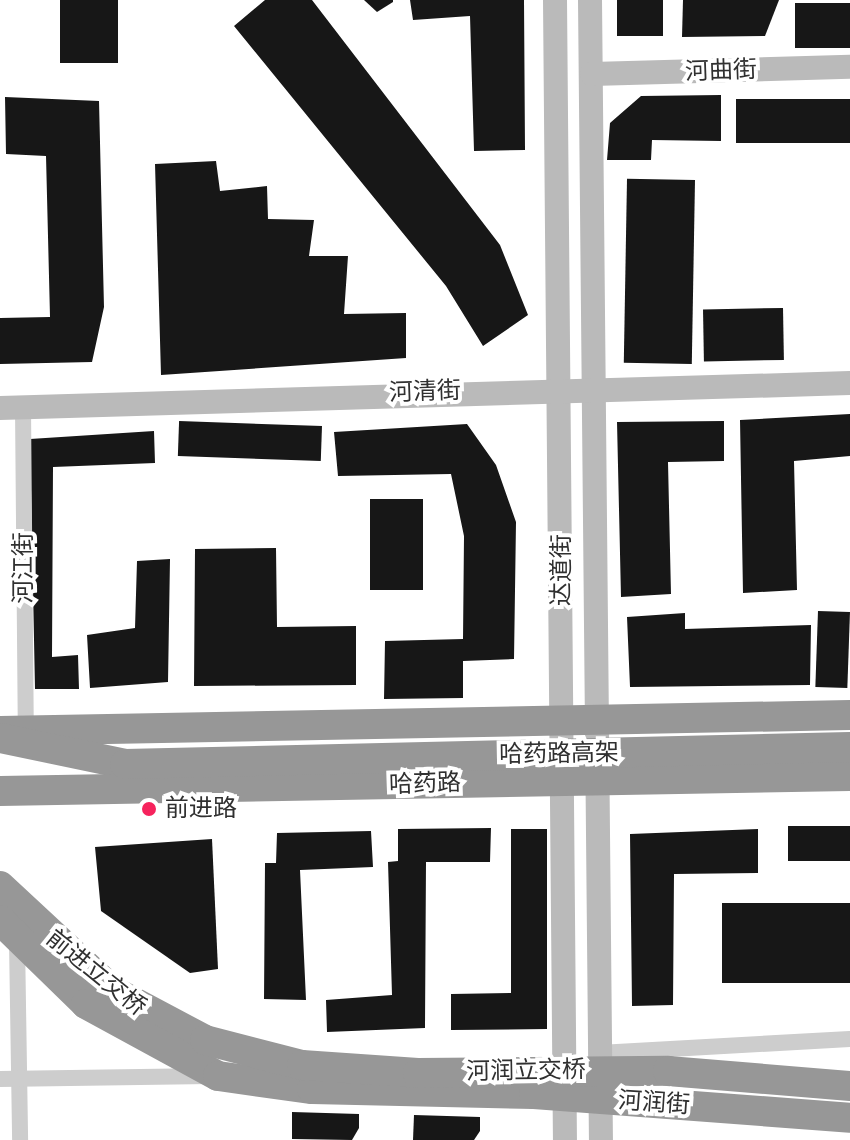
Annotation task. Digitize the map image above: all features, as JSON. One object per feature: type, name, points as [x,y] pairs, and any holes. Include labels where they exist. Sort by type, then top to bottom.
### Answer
[{"type":"highway","points":[[9,733],[850,715]]},
{"type":"highway","name":"哈药路高架","points":[[9,733],[125,764],[850,747]]},
{"type":"highway","name":"哈药路","points":[[0,791],[130,794],[595,779],[850,776]]},
{"type":"highway","name":"前进立交桥","points":[[0,886],[113,991],[205,1040]]},
{"type":"highway","name":"河润街","points":[[9,931],[86,1004],[218,1076],[312,1089],[601,1099],[850,1118]]},
{"type":"highway","name":"河润立交桥","points":[[205,1040],[302,1065],[403,1072],[668,1071],[850,1086]]},
{"type":"main road","name":"达道街","points":[[555,0],[564,387],[561,780],[565,1140]]},
{"type":"main road","points":[[590,0],[595,779],[601,1140]]},
{"type":"main road","name":"河曲街","points":[[592,74],[850,67]]},
{"type":"main road","name":"河清街","points":[[12,408],[564,387],[850,383]]},
{"type":"street","name":"河江街","points":[[9,733],[12,408]]},
{"type":"street","points":[[9,931],[20,1140]]},
{"type":"street","name":"河润街","points":[[599,1053],[850,1039]]},
{"type":"street","name":"河润街","points":[[0,1079],[218,1076]]},
{"type":"building","points":[[60,0],[118,0],[118,63],[60,63]]},
{"type":"building","points":[[265,0],[312,0],[500,245],[528,315],[483,346],[446,286],[234,26]]},
{"type":"building","points":[[364,0],[393,0],[393,2],[377,12]]},
{"type":"building","points":[[410,0],[524,0],[525,150],[474,151],[470,16],[413,20]]},
{"type":"building","points":[[617,0],[663,0],[663,36],[617,36]]},
{"type":"building","points":[[683,0],[779,0],[765,36],[682,37]]},
{"type":"building","points":[[795,3],[850,3],[850,48],[795,48]]},
{"type":"building","points":[[721,95],[721,141],[652,140],[651,160],[607,160],[610,123],[641,96]]},
{"type":"building","points":[[5,97],[99,101],[104,307],[92,362],[0,364],[0,318],[50,317],[46,156],[6,154]]},
{"type":"building","points":[[736,99],[850,99],[850,143],[736,143]]},
{"type":"building","points":[[216,161],[220,191],[267,186],[268,219],[314,220],[309,256],[348,256],[344,314],[406,313],[406,358],[161,375],[155,164]]},
{"type":"building","points":[[627,179],[695,180],[692,364],[624,363]]},
{"type":"building","points":[[783,308],[784,360],[704,361],[703,309]]},
{"type":"building","points":[[850,414],[850,456],[794,461],[797,590],[743,593],[740,420]]},
{"type":"building","points":[[179,421],[322,426],[321,461],[178,456]]},
{"type":"building","points":[[724,421],[724,461],[668,462],[671,594],[621,597],[617,422]]},
{"type":"building","points":[[467,424],[496,465],[516,522],[514,659],[463,661],[463,698],[384,699],[385,641],[463,639],[464,536],[451,474],[338,476],[334,432]]},
{"type":"building","points":[[154,431],[155,463],[53,467],[52,657],[78,655],[79,689],[35,689],[30,439]]},
{"type":"building","points":[[370,499],[423,499],[423,590],[370,590]]},
{"type":"building","points":[[276,548],[277,627],[356,626],[356,685],[194,686],[195,549]]},
{"type":"building","points":[[170,559],[168,682],[90,688],[87,635],[135,628],[137,561]]},
{"type":"building","points":[[818,611],[850,612],[847,688],[815,687]]},
{"type":"building","points":[[685,613],[685,629],[811,625],[810,685],[630,687],[627,617]]},
{"type":"building","points":[[788,826],[850,826],[850,861],[788,861]]},
{"type":"building","points":[[491,828],[490,862],[426,862],[425,1028],[327,1032],[326,1000],[392,995],[388,862],[398,861],[398,829]]},
{"type":"building","points":[[511,829],[547,829],[547,1029],[451,1030],[451,994],[511,993]]},
{"type":"building","points":[[758,829],[758,873],[674,874],[673,1005],[632,1006],[630,834]]},
{"type":"building","points":[[371,831],[373,867],[300,870],[306,1000],[264,999],[265,863],[276,863],[277,833]]},
{"type":"building","points":[[212,839],[218,969],[190,973],[101,911],[95,847]]},
{"type":"building","points":[[722,903],[850,903],[850,983],[722,983]]},
{"type":"building","points":[[292,1112],[359,1114],[359,1128],[352,1140],[292,1139]]},
{"type":"building","points":[[414,1115],[480,1117],[480,1131],[474,1140],[413,1140]]},
{"type":"place","name":"前进路","points":[[149,809]]}]
